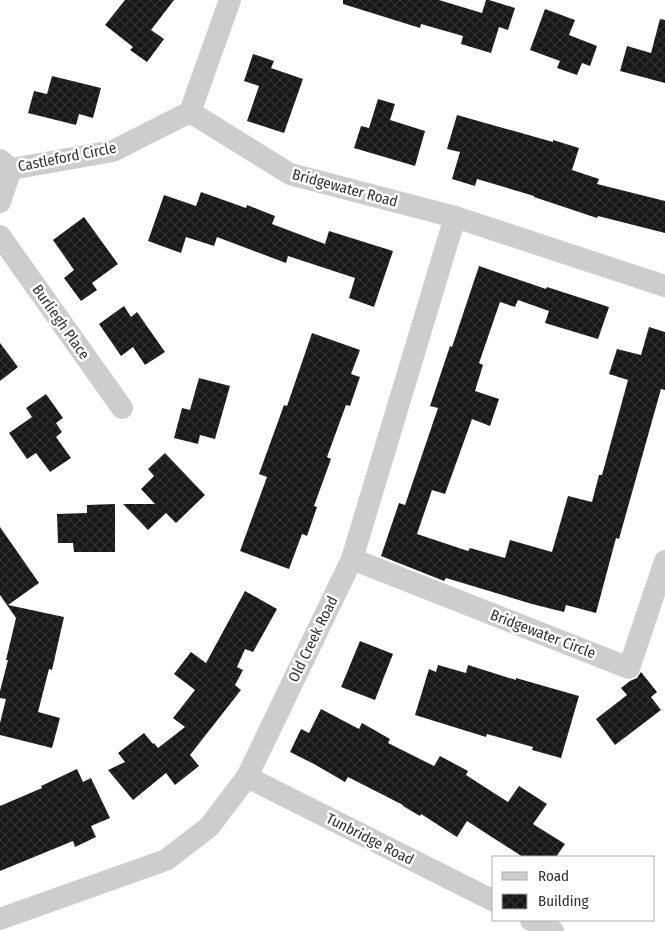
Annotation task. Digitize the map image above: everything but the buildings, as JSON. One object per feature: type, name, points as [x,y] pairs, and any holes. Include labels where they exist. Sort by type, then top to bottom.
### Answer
[{"type":"street","points":[[190,112],[230,0]]},
{"type":"street","name":"Castleford Circle","points":[[6,165],[113,151],[190,112]]},
{"type":"street","name":"Bridgewater Road","points":[[190,112],[290,174],[455,217]]},
{"type":"street","points":[[0,202],[6,165]]},
{"type":"street","points":[[455,217],[665,286]]},
{"type":"street","name":"Old Creek Road","points":[[0,918],[166,860],[209,827],[247,777],[352,559],[455,217]]},
{"type":"street","name":"Burliegh Place","points":[[0,236],[122,408]]},
{"type":"street","name":"Bridgewater Circle","points":[[352,559],[628,668],[665,561]]},
{"type":"street","name":"Tunbridge Road","points":[[247,777],[492,900]]},
{"type":"street","points":[[532,921],[553,931]]}]
